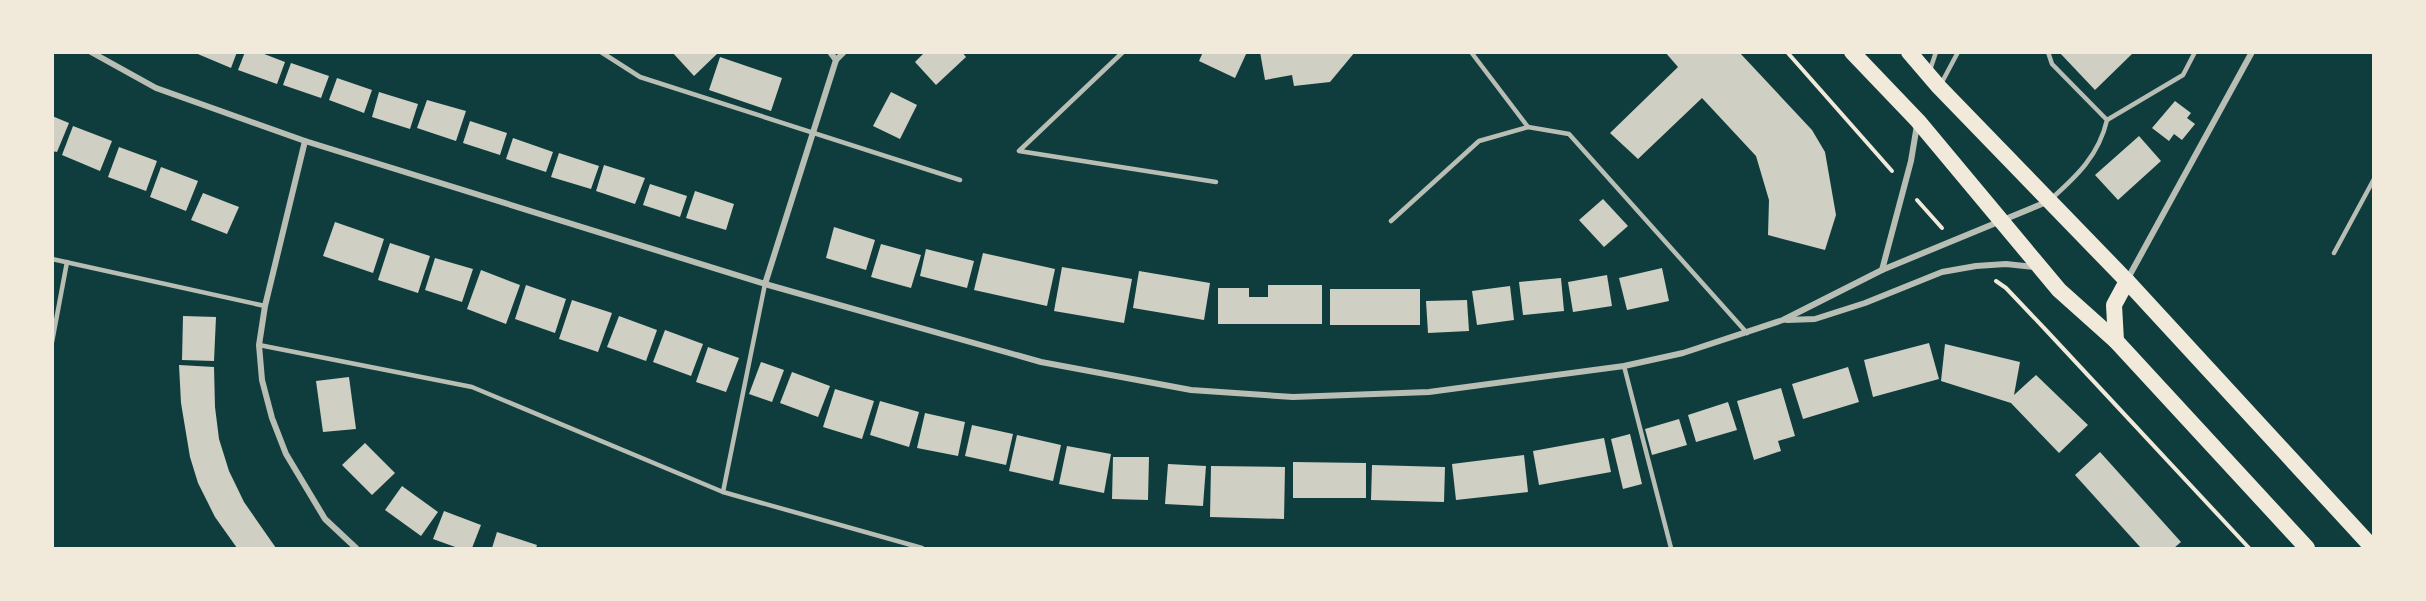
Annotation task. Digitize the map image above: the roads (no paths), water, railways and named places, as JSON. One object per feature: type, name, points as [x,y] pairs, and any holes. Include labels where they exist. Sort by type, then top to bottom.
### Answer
[{"type":"highway","points":[[1852,52],[1918,121],[2059,290],[2116,341],[2307,549]]},
{"type":"highway","points":[[1909,52],[1934,81],[2127,280],[2373,549]]},
{"type":"highway","points":[[2116,341],[2114,305],[2127,280]]},
{"type":"street","points":[[91,52],[156,88],[305,141],[765,284],[1041,362],[1191,390],[1293,397],[1429,392],[1624,366],[1683,353],[1783,320],[1882,270],[2049,201]]},
{"type":"street","points":[[830,52],[836,60]]},
{"type":"street","points":[[765,284],[836,60],[844,52]]},
{"type":"street","points":[[2127,280],[2252,52]]},
{"type":"street","points":[[1882,270],[1918,121]]},
{"type":"street","points":[[305,141],[265,306],[260,345],[262,380],[272,418],[286,454],[325,519],[356,549]]},
{"type":"street","points":[[1783,320],[1815,319],[1865,303],[1942,272],[2006,264],[2039,267]]},
{"type":"lane","points":[[601,52],[640,77],[960,180]]},
{"type":"lane","points":[[1123,52],[1019,151],[1216,182]]},
{"type":"lane","points":[[1471,52],[1528,127]]},
{"type":"lane","points":[[1934,81],[1936,52]]},
{"type":"lane","points":[[1934,81],[1958,52]]},
{"type":"lane","points":[[2048,52],[2052,64],[2108,120]]},
{"type":"lane","points":[[2049,201],[2076,177],[2102,140],[2108,120],[2183,75],[2195,52]]},
{"type":"lane","points":[[1391,220],[1479,141],[1528,127],[1569,134],[1747,333]]},
{"type":"lane","points":[[2334,252],[2373,179]]},
{"type":"lane","points":[[52,259],[265,306]]},
{"type":"lane","points":[[52,342],[67,262]]},
{"type":"lane","points":[[723,492],[765,284]]},
{"type":"lane","points":[[260,345],[472,387],[723,492],[922,549]]},
{"type":"lane","points":[[1624,366],[1671,549]]}]
